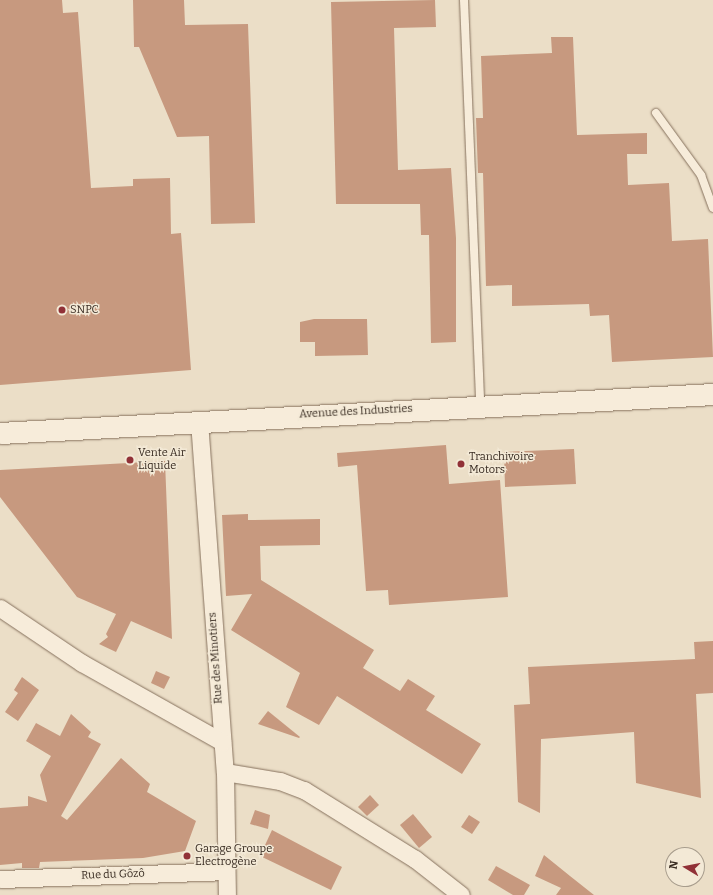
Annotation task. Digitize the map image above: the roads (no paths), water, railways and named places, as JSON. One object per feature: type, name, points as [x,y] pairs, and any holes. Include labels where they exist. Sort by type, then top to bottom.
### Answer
[{"type":"street","name":"Avenue des Industries","points":[[0,433],[480,405],[713,394]]},
{"type":"street","name":"Rue des Minotiers","points":[[199,421],[225,772],[225,871],[227,895]]},
{"type":"street","points":[[0,608],[82,663],[222,742]]},
{"type":"street","points":[[225,772],[280,781],[304,790],[415,859],[461,895]]},
{"type":"street","name":"Rue du Gôzô","points":[[0,879],[225,871]]},
{"type":"lane","points":[[464,0],[480,405]]},
{"type":"lane","points":[[656,113],[700,175],[713,208]]},
{"type":"place","name":"SNPC","points":[[62,310]]},
{"type":"place","name":"Vente Air Liquide","points":[[130,460]]},
{"type":"place","name":"Tranchivoire Motors","points":[[461,464]]},
{"type":"place","name":"Garage Groupe Electrogène","points":[[187,856]]}]
